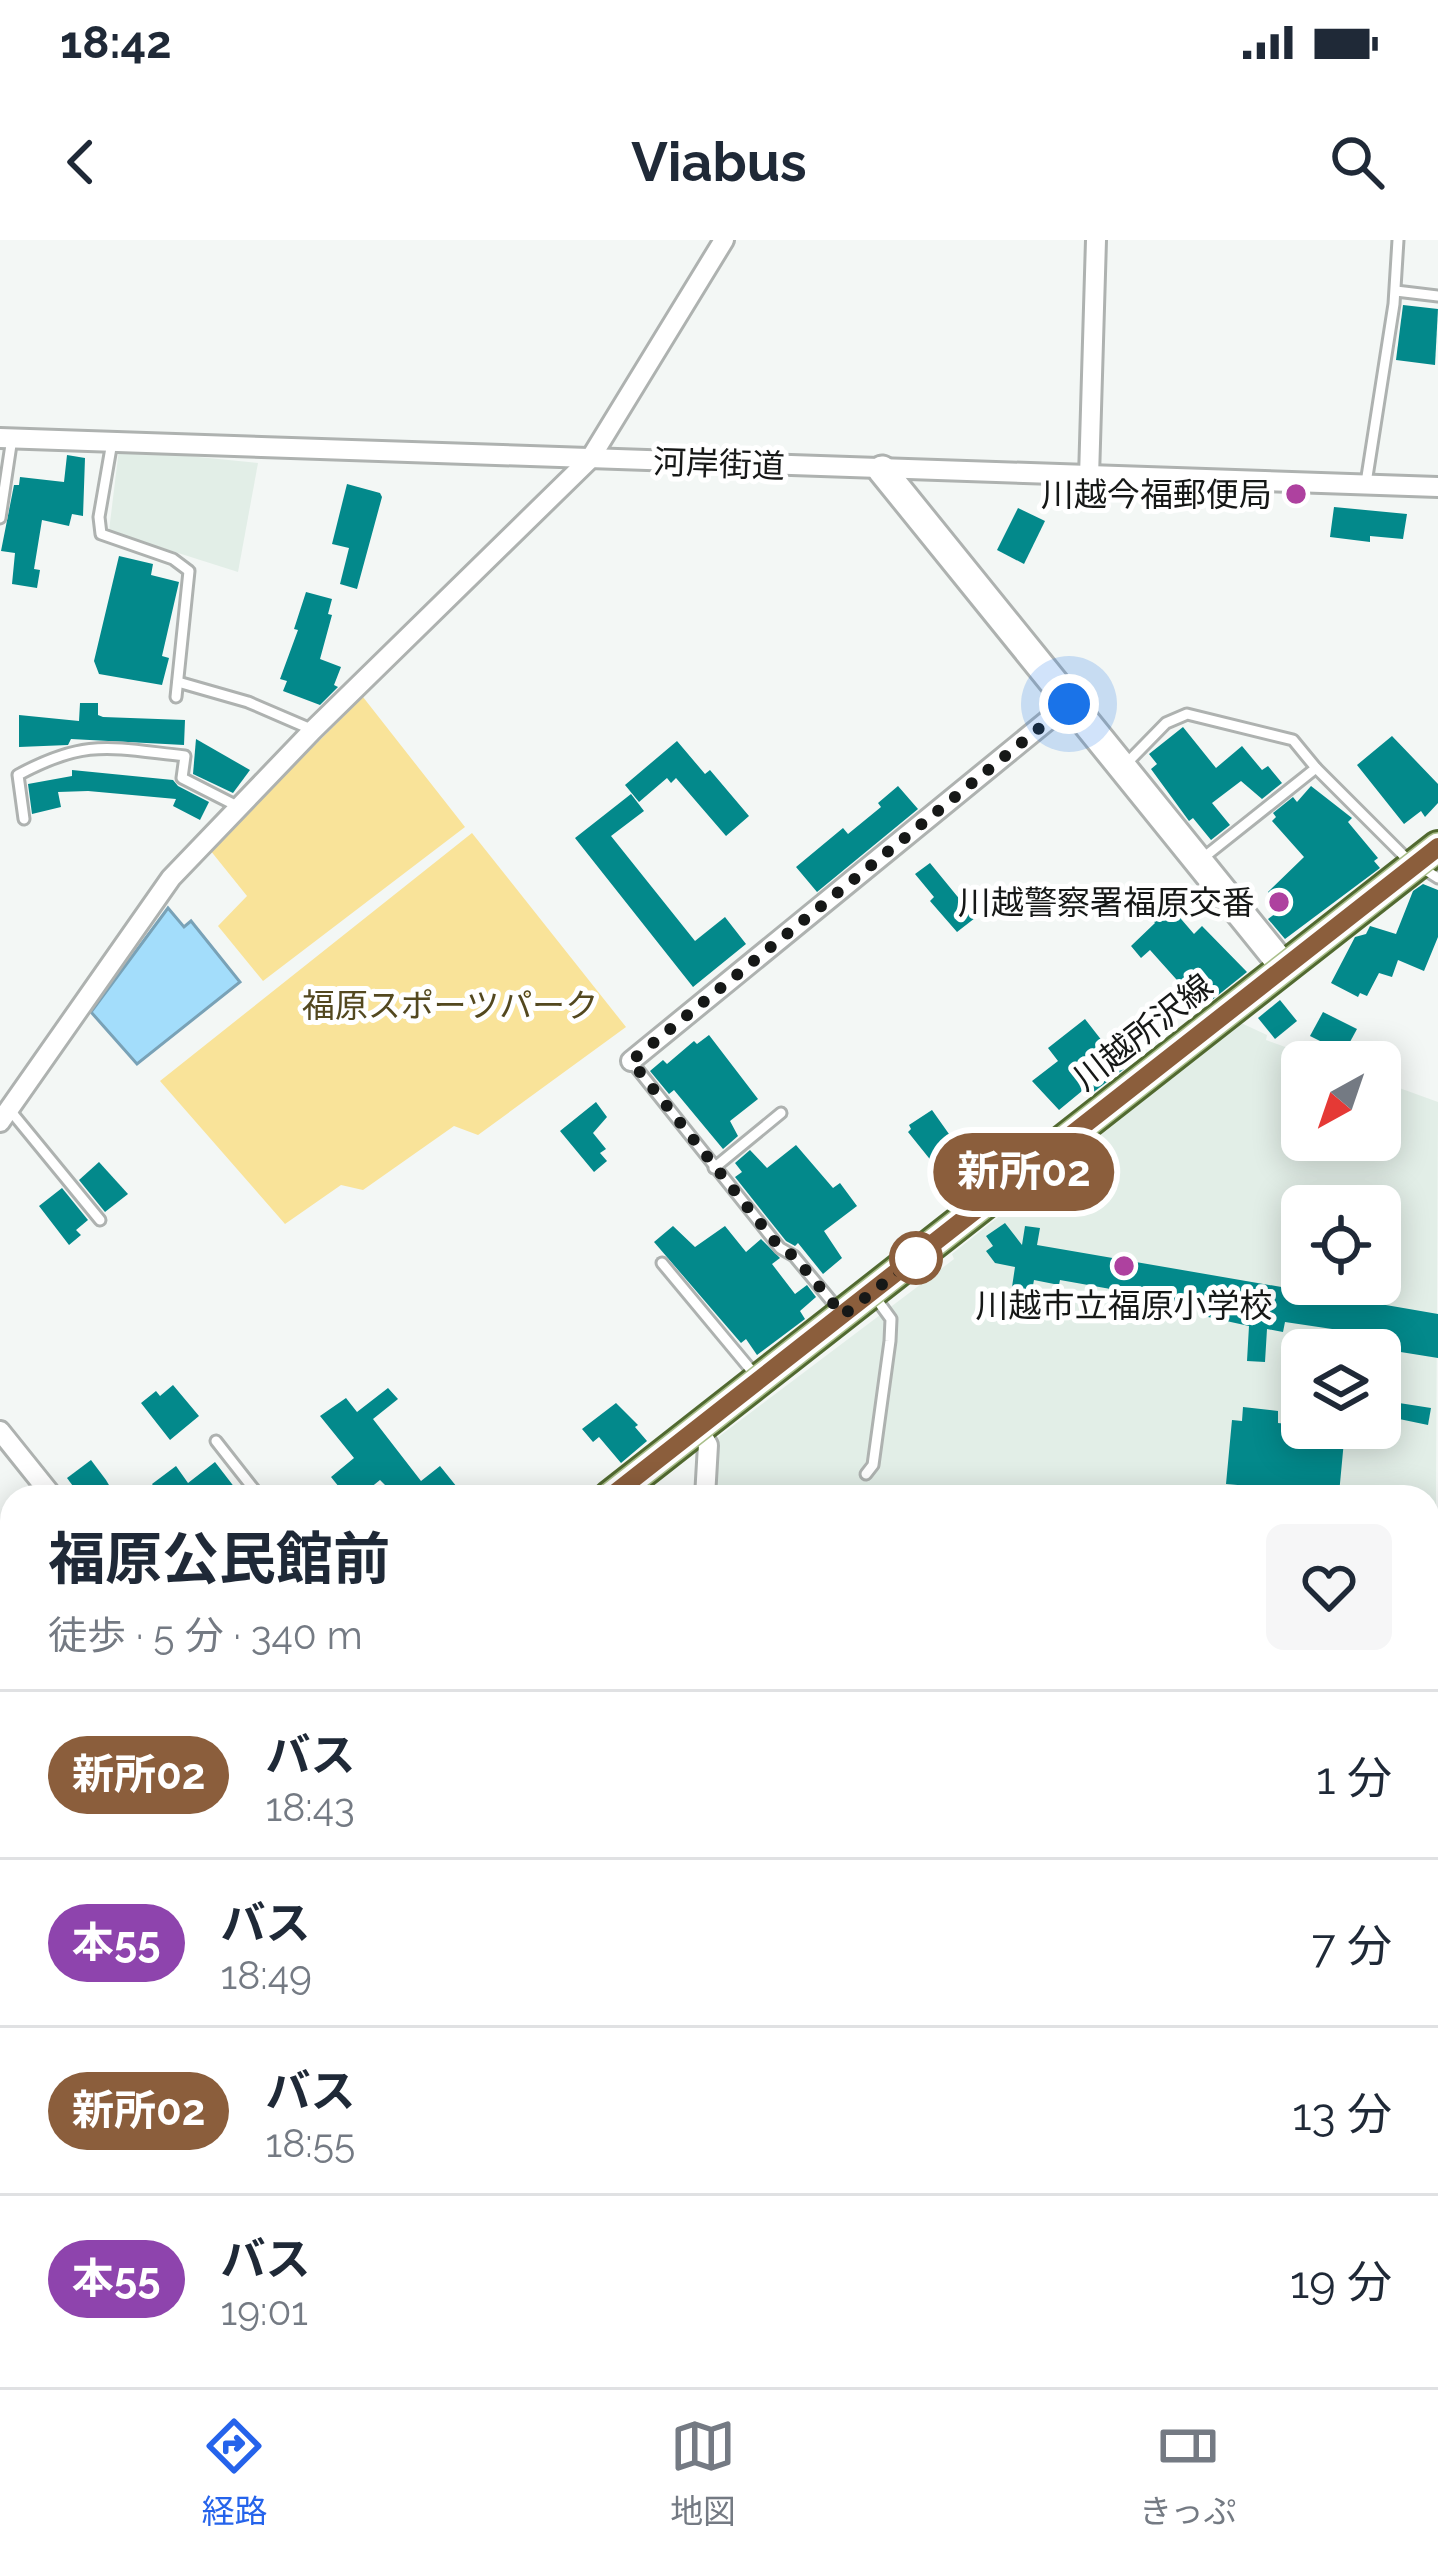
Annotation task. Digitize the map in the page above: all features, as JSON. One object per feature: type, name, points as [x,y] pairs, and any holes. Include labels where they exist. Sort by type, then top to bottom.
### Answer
[{"type":"main road","name":"川越所沢線","points":[[625,1485],[1284,967],[1430,864]]},
{"type":"street","points":[[4,1115],[171,878],[313,730],[590,459],[724,240]]},
{"type":"street","points":[[1089,476],[1096,240]]},
{"type":"street","name":"河岸街道","points":[[6,438],[1438,487]]},
{"type":"street","points":[[883,470],[1284,967]]},
{"type":"street","points":[[631,1061],[1069,704]]},
{"type":"street","points":[[698,1427],[708,1444],[706,1485]]},
{"type":"street","points":[[0,1431],[43,1485]]},
{"type":"lane","points":[[1366,482],[1396,291],[1398,240]]},
{"type":"lane","points":[[1396,291],[1438,296]]},
{"type":"lane","points":[[0,518],[6,438]]},
{"type":"lane","points":[[112,442],[99,517],[101,533],[173,559],[189,571],[176,697]]},
{"type":"lane","points":[[178,682],[248,702],[313,730]]},
{"type":"lane","points":[[1123,767],[1166,723],[1187,713],[1293,740],[1316,768],[1430,864]]},
{"type":"lane","points":[[24,819],[18,776],[53,756],[83,747],[185,756],[182,778],[237,806]]},
{"type":"lane","points":[[1199,862],[1316,768]]},
{"type":"lane","points":[[631,1061],[714,1168],[843,1315]]},
{"type":"lane","points":[[714,1168],[781,1113]]},
{"type":"lane","points":[[4,1115],[100,1220]]},
{"type":"lane","points":[[662,1263],[760,1381]]},
{"type":"lane","points":[[866,1474],[873,1465],[891,1319],[872,1293]]},
{"type":"lane","points":[[216,1442],[250,1485]]},
{"type":"shaded area","points":[[119,449],[258,463],[238,572],[109,531]]},
{"type":"shaded area","points":[[1241,1023],[1281,1045],[1281,1161],[1401,1161],[1401,1089],[1438,1102],[1436,1485],[714,1485],[717,1438],[954,1259],[952,1254]]},
{"type":"green space","points":[[363,697],[465,827],[263,981],[218,926],[247,896],[210,850]]},
{"type":"green space","name":"福原スポーツパーク","points":[[472,833],[626,1027],[478,1135],[454,1126],[363,1190],[341,1185],[285,1224],[160,1081]]},
{"type":"water","points":[[168,908],[184,927],[191,921],[240,982],[137,1064],[91,1012]]},
{"type":"building","points":[[1403,305],[1438,309],[1435,365],[1396,360]]},
{"type":"building","points":[[67,455],[85,458],[83,516],[72,514],[69,526],[42,520],[34,569],[40,570],[37,588],[12,584],[15,553],[1,551],[14,485],[19,485],[20,477],[64,482]]},
{"type":"building","points":[[347,484],[382,497],[357,589],[340,584],[349,548],[332,544]]},
{"type":"building","points":[[1334,507],[1407,514],[1403,539],[1370,536],[1370,542],[1330,537]]},
{"type":"building","points":[[1018,508],[1045,521],[1024,564],[997,550]]},
{"type":"building","points":[[119,556],[153,564],[151,575],[179,582],[162,656],[169,658],[162,685],[99,674],[94,661]]},
{"type":"building","points":[[306,592],[332,599],[320,659],[341,667],[334,685],[338,687],[320,705],[283,691],[287,681],[280,679]]},
{"type":"building","points":[[80,703],[98,703],[98,715],[103,717],[185,720],[184,745],[71,739],[68,745],[19,747],[19,715],[79,721]]},
{"type":"building","points":[[1183,727],[1216,768],[1242,746],[1262,770],[1268,766],[1282,783],[1262,799],[1241,781],[1212,803],[1230,825],[1211,840],[1193,818],[1189,821],[1151,769],[1157,764],[1149,754]]},
{"type":"building","points":[[1392,736],[1438,784],[1438,803],[1425,817],[1421,811],[1404,824],[1357,765]]},
{"type":"building","points":[[196,739],[250,770],[233,793],[193,774]]},
{"type":"building","points":[[677,741],[705,774],[710,770],[749,816],[726,836],[676,778],[671,783],[667,778],[639,802],[625,785]]},
{"type":"building","points":[[72,770],[173,780],[209,802],[200,820],[173,806],[176,799],[58,792],[61,807],[32,814],[28,784],[72,776]]},
{"type":"building","points":[[898,786],[918,809],[817,892],[796,867],[843,828],[848,834]]},
{"type":"building","points":[[1311,786],[1352,818],[1348,822],[1378,858],[1374,861],[1380,868],[1285,939],[1268,919],[1283,908],[1268,892],[1304,857],[1272,821],[1273,813],[1293,797],[1297,802]]},
{"type":"building","points":[[631,794],[644,811],[611,836],[695,941],[725,917],[746,944],[693,987],[575,838]]},
{"type":"building","points":[[930,863],[975,918],[957,932],[930,901],[934,897],[915,874]]},
{"type":"building","points":[[1150,883],[1194,934],[1202,926],[1247,972],[1202,1008],[1150,950],[1141,958],[1131,946],[1155,923],[1133,896]]},
{"type":"building","points":[[1423,884],[1438,890],[1438,937],[1424,971],[1398,960],[1392,977],[1379,973],[1367,996],[1360,993],[1358,997],[1331,983],[1355,937],[1366,934],[1370,926],[1396,934],[1413,891]]},
{"type":"building","points":[[1280,1000],[1297,1021],[1275,1039],[1258,1018]]},
{"type":"building","points":[[1323,1012],[1357,1029],[1350,1041],[1320,1041],[1310,1036]]},
{"type":"building","points":[[1085,1019],[1124,1069],[1087,1097],[1082,1091],[1059,1110],[1032,1081],[1058,1061],[1048,1048]]},
{"type":"building","points":[[709,1035],[758,1099],[730,1121],[738,1136],[723,1149],[674,1090],[669,1094],[650,1071]]},
{"type":"building","points":[[596,1102],[607,1117],[593,1133],[606,1149],[600,1153],[607,1161],[594,1172],[560,1131]]},
{"type":"building","points":[[932,1110],[978,1175],[959,1190],[908,1132],[909,1125]]},
{"type":"building","points":[[796,1145],[833,1188],[840,1183],[857,1206],[824,1231],[842,1258],[823,1274],[798,1243],[786,1241],[735,1177],[742,1172],[735,1163],[750,1150],[767,1168]]},
{"type":"building","points":[[99,1162],[128,1194],[105,1212],[79,1180]]},
{"type":"building","points":[[62,1188],[88,1220],[69,1245],[39,1206]]},
{"type":"building","points":[[1005,1223],[1022,1245],[1025,1226],[1040,1228],[1037,1245],[1281,1287],[1281,1305],[1386,1305],[1438,1314],[1438,1358],[1401,1352],[1401,1329],[1332,1329],[1285,1322],[1281,1332],[1267,1329],[1265,1362],[1247,1361],[1249,1326],[1208,1317],[1210,1307],[1153,1300],[1151,1311],[1131,1307],[1133,1293],[1060,1280],[1059,1285],[1034,1280],[1032,1291],[1012,1287],[1015,1267],[995,1263],[986,1251],[993,1246],[986,1236]]},
{"type":"building","points":[[673,1226],[695,1247],[725,1226],[746,1252],[761,1239],[780,1258],[772,1264],[795,1294],[807,1285],[816,1297],[800,1311],[805,1319],[757,1355],[746,1339],[741,1343],[654,1242]]},
{"type":"building","points":[[173,1385],[199,1416],[170,1440],[141,1403]]},
{"type":"building","points":[[388,1388],[398,1399],[373,1419],[421,1481],[440,1466],[455,1485],[385,1485],[380,1480],[374,1485],[337,1485],[331,1477],[354,1458],[320,1416],[346,1398],[357,1412]]},
{"type":"building","points":[[616,1403],[647,1441],[621,1463],[599,1437],[593,1442],[582,1429]]},
{"type":"building","points":[[1401,1403],[1431,1408],[1428,1425],[1401,1419]]},
{"type":"building","points":[[1243,1407],[1278,1411],[1281,1449],[1343,1449],[1340,1485],[1226,1484],[1232,1420],[1242,1421]]},
{"type":"building","points":[[91,1460],[109,1485],[72,1485],[67,1478]]},
{"type":"building","points":[[215,1462],[233,1485],[152,1484],[176,1466],[188,1483]]},
{"type":"bus line","name":"新所02","points":[[625,1485],[1438,847]]},
{"type":"place","name":"川越今福郵便局","points":[[1296,494]]},
{"type":"place","name":"川越警察署福原交番","points":[[1279,902]]},
{"type":"place","name":"川越市立福原小学校","points":[[1124,1266]]},
{"type":"route","points":[[916,1258],[843,1315],[794,1256],[780,1248],[631,1061],[1069,704]]}]
